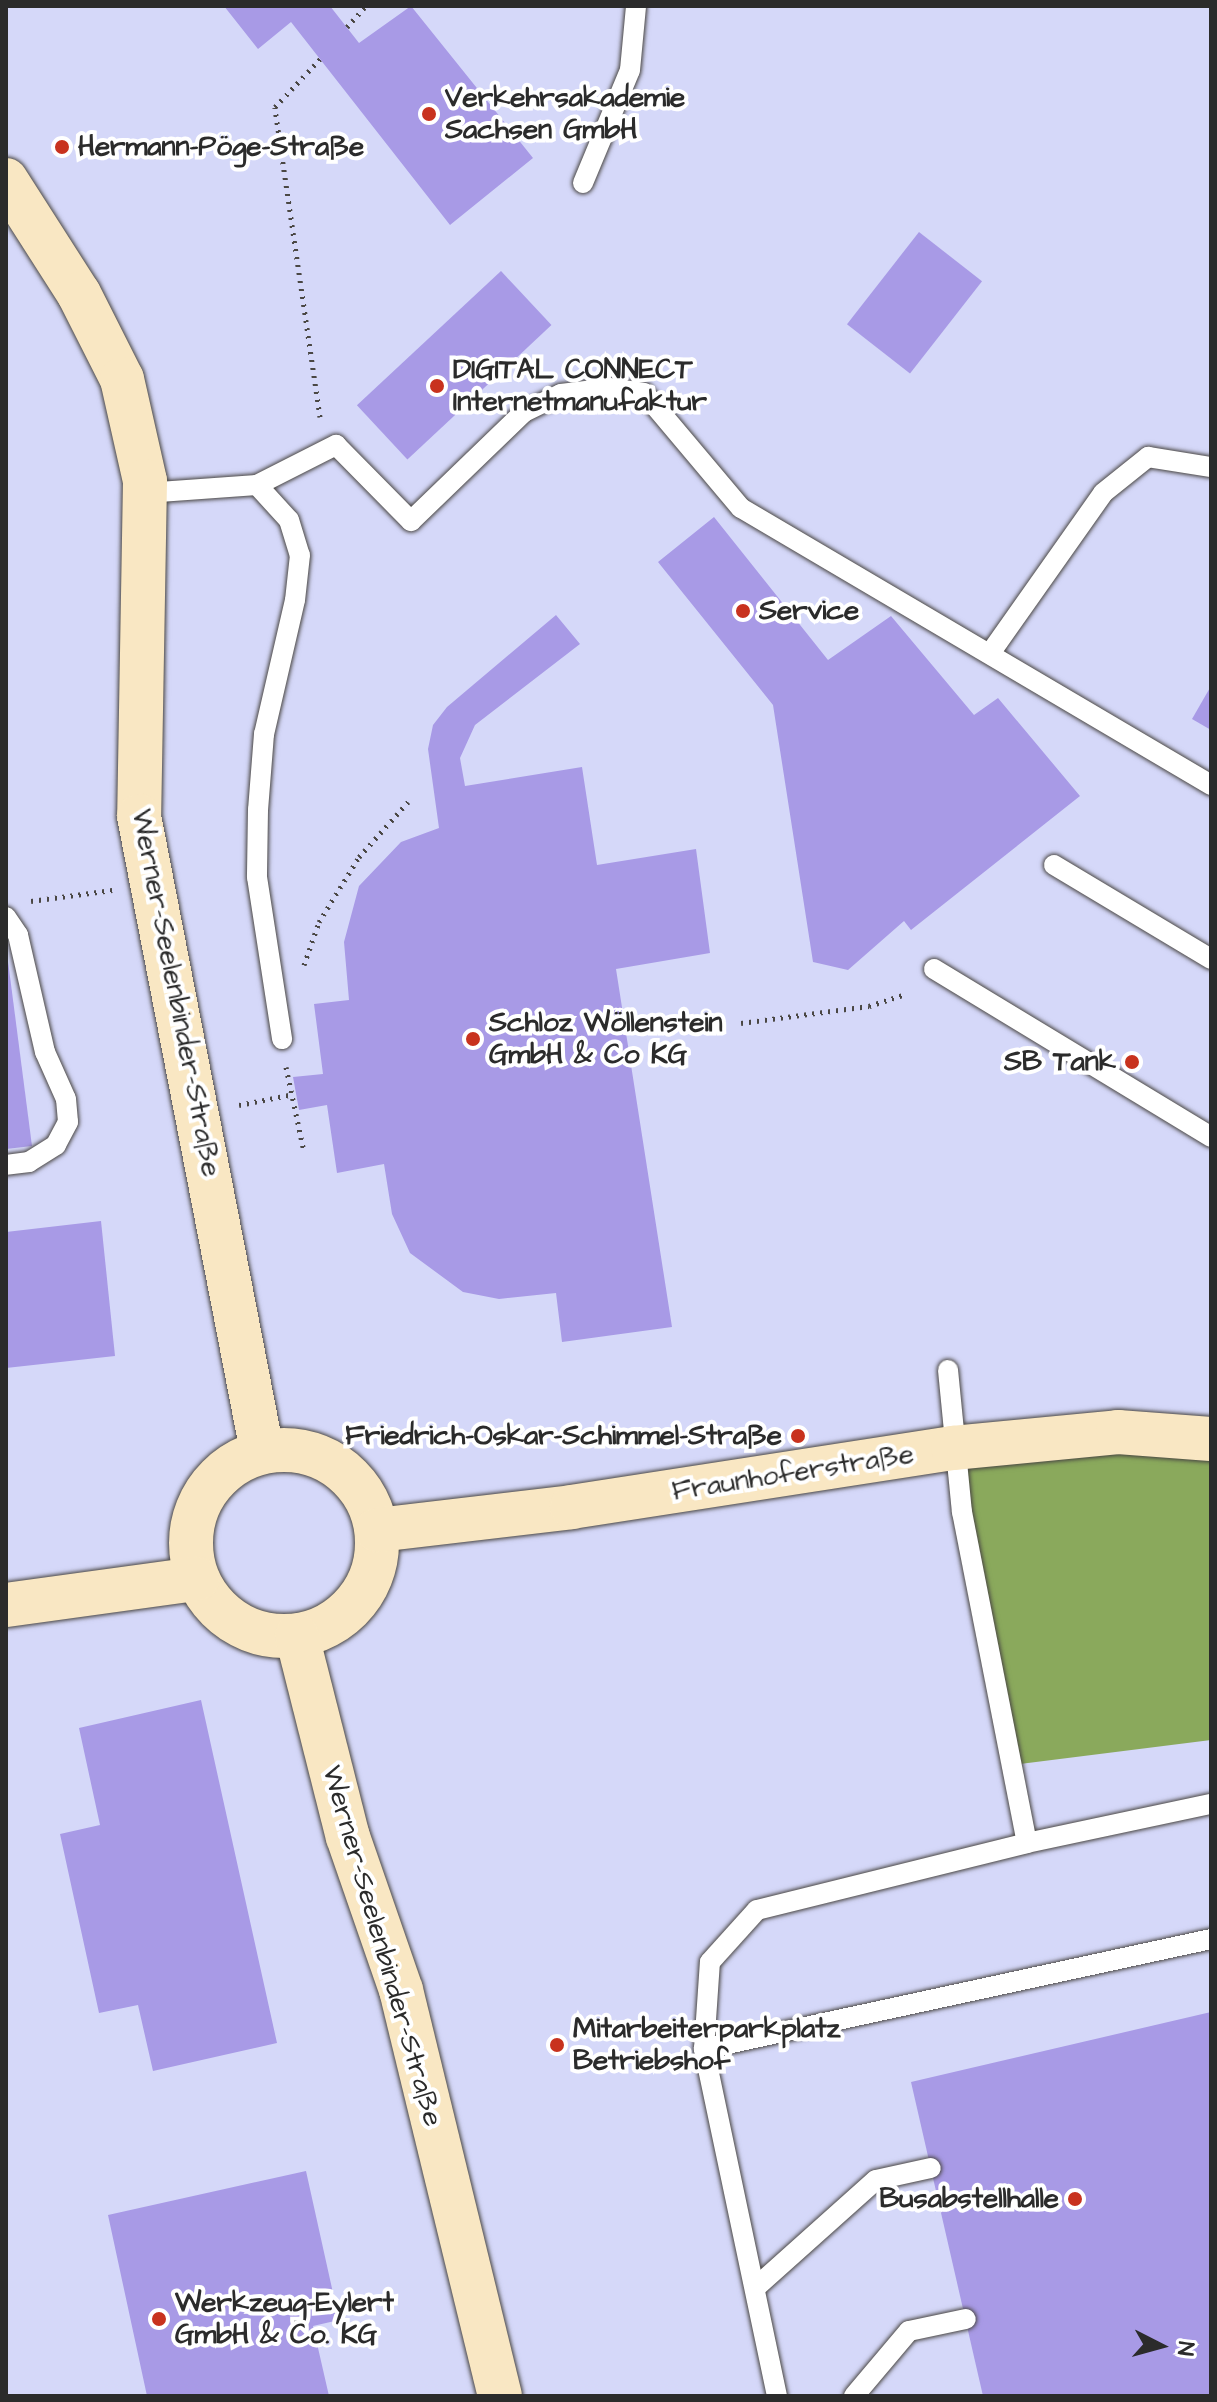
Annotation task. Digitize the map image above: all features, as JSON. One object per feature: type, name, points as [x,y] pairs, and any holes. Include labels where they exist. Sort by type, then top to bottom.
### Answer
[{"type":"main road","name":"Werner-Seelenbinder-Straße","points":[[6,180],[79,294],[122,379],[145,493],[139,816],[199,1113],[262,1451]]},
{"type":"main road","name":"Fraunhoferstraße","points":[[377,1530],[572,1507],[953,1448],[1118,1432],[1211,1439]]},
{"type":"main road","points":[[293,1449],[336,1466],[367,1500],[377,1530],[376,1559],[366,1587],[349,1610],[325,1627],[297,1636],[266,1635],[237,1624],[213,1605],[197,1579],[190,1547],[192,1526],[209,1486],[233,1464],[262,1451],[293,1449]]},
{"type":"main road","points":[[6,1605],[197,1579]]},
{"type":"main road","name":"Werner-Seelenbinder-Straße","points":[[297,1636],[348,1837],[401,1990],[500,2396]]},
{"type":"lane","points":[[583,183],[630,70],[636,6]]},
{"type":"lane","points":[[145,493],[257,485],[336,445],[411,521],[524,412],[561,394],[609,388],[644,393],[741,508],[991,652],[1211,785]]},
{"type":"lane","points":[[991,652],[1103,493],[1148,457],[1211,467]]},
{"type":"lane","points":[[257,485],[289,520],[300,555],[295,600],[264,734],[258,810],[257,877],[282,1039]]},
{"type":"lane","points":[[1054,865],[1211,959]]},
{"type":"lane","points":[[6,1165],[29,1162],[56,1145],[68,1122],[66,1099],[45,1052],[13,909]]},
{"type":"lane","points":[[934,969],[1211,1137]]},
{"type":"lane","points":[[948,1370],[953,1448],[1027,1843]]},
{"type":"lane","points":[[777,2396],[704,2049],[710,1962],[757,1910],[1027,1843],[1211,1804]]},
{"type":"lane","points":[[704,2049],[1211,1939]]},
{"type":"lane","points":[[755,2288],[876,2180],[931,2168]]},
{"type":"lane","points":[[854,2396],[909,2331],[966,2319]]},
{"type":"path","points":[[347,27],[366,6]]},
{"type":"path","points":[[321,58],[275,107],[325,450]]},
{"type":"path","points":[[300,977],[319,922],[359,857],[408,802]]},
{"type":"path","points":[[13,909],[98,892]]},
{"type":"path","points":[[741,1023],[869,1006],[903,995]]},
{"type":"path","points":[[282,1039],[289,1095],[304,1152]]},
{"type":"path","points":[[199,1113],[289,1095]]},
{"type":"shaded area","points":[[6,6],[1211,6],[1211,2396],[6,2396]]},
{"type":"green space","points":[[1211,1439],[1211,1740],[1013,1765],[953,1448]]},
{"type":"building","name":"Verkehrsakademie Sachsen GmbH","points":[[224,6],[330,6],[359,43],[411,6],[533,158],[450,225],[291,22],[258,49]]},
{"type":"building","points":[[919,232],[982,281],[910,373],[847,324]]},
{"type":"building","points":[[501,271],[551,325],[407,459],[357,405]]},
{"type":"building","points":[[714,517],[828,660],[891,616],[974,715],[998,698],[1080,796],[911,930],[904,921],[848,970],[813,962],[773,705],[658,562]]},
{"type":"building","name":"Schloz Wöllenstein GmbH & Co KG","points":[[556,615],[580,644],[475,725],[460,758],[465,786],[582,767],[597,865],[696,849],[710,953],[616,969],[672,1327],[562,1342],[556,1293],[499,1299],[463,1292],[410,1253],[392,1214],[384,1164],[337,1173],[327,1105],[299,1110],[293,1077],[323,1074],[314,1004],[349,1000],[344,942],[359,886],[401,842],[439,828],[428,749],[433,725],[447,707]]},
{"type":"building","points":[[1211,686],[1211,730],[1192,719]]},
{"type":"building","points":[[6,946],[32,1146],[6,1149]]},
{"type":"building","points":[[101,1221],[115,1356],[6,1368],[6,1232]]},
{"type":"building","points":[[201,1700],[277,2043],[153,2071],[138,2005],[99,2013],[60,1834],[100,1825],[79,1728]]},
{"type":"building","name":"Busabstellhalle","points":[[1211,2012],[1211,2396],[983,2396],[911,2082]]},
{"type":"building","points":[[306,2171],[339,2320],[313,2326],[329,2396],[147,2396],[108,2215]]},
{"type":"place","name":"Verkehrsakademie Sachsen GmbH","points":[[429,114]]},
{"type":"place","name":"Hermann-Pöge-Straße","points":[[62,147]]},
{"type":"place","name":"DIGITAL CONNECT Internetmanufaktur","points":[[437,386]]},
{"type":"place","name":"Service","points":[[743,611]]},
{"type":"place","name":"Schloz Wöllenstein GmbH & Co KG","points":[[473,1039]]},
{"type":"place","name":"SB Tank","points":[[1132,1062]]},
{"type":"place","name":"Friedrich-Oskar-Schimmel-Straße","points":[[798,1436]]},
{"type":"place","name":"Mitarbeiterparkplatz Betriebshof","points":[[557,2045]]},
{"type":"place","name":"Busabstellhalle","points":[[1075,2199]]},
{"type":"place","name":"Werkzeug-Eylert GmbH & Co. KG","points":[[159,2319]]}]
